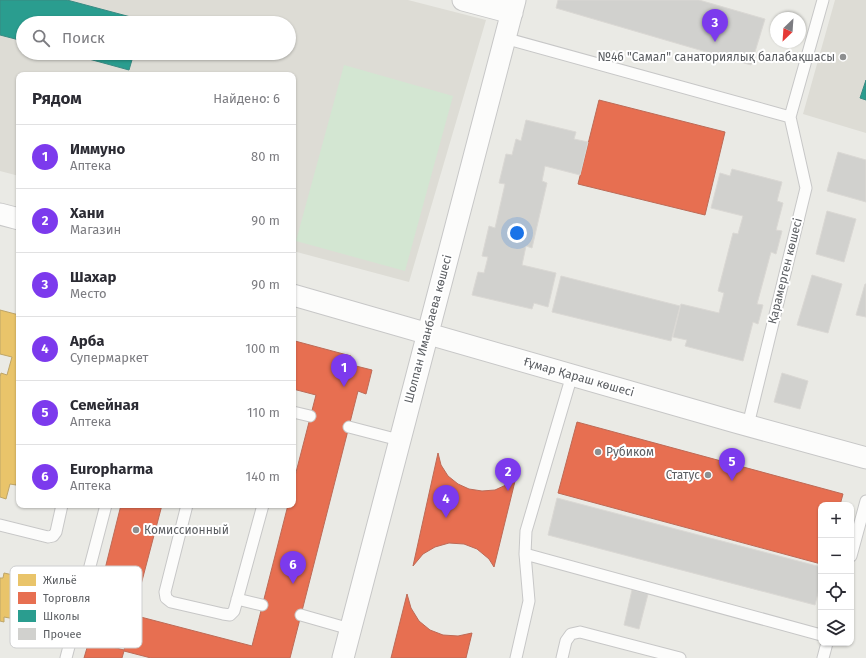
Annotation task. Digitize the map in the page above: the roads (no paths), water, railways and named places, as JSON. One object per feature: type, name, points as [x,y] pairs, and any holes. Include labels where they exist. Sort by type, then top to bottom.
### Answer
[{"type":"street","points":[[463,0],[513,6]]},
{"type":"street","name":"Шолпан Иманбаева көшесі","points":[[343,658],[513,6]]},
{"type":"street","points":[[0,214],[16,218]]},
{"type":"street","name":"Ғұмар Қараш көшесі","points":[[296,296],[866,458]]},
{"type":"lane","points":[[504,38],[790,117],[823,0]]},
{"type":"lane","name":"Қарамерген көшесі","points":[[748,425],[806,188],[790,117]]},
{"type":"lane","points":[[516,658],[529,601],[525,554],[526,531],[572,375]]},
{"type":"lane","points":[[296,413],[310,416]]},
{"type":"lane","points":[[349,427],[399,440]]},
{"type":"lane","points":[[854,545],[866,501]]},
{"type":"lane","points":[[0,525],[48,537],[53,536],[56,532],[61,508]]},
{"type":"lane","points":[[90,566],[105,508]]},
{"type":"lane","points":[[186,508],[165,592],[166,598],[171,602],[223,614],[230,614],[234,611],[261,508]]},
{"type":"lane","points":[[525,554],[818,634]]},
{"type":"lane","points":[[237,599],[262,605]]},
{"type":"lane","points":[[301,615],[350,628]]},
{"type":"lane","points":[[562,658],[566,642],[571,634],[580,632],[680,658]]},
{"type":"lane","points":[[823,658],[826,646]]},
{"type":"lane","points":[[66,658],[69,648]]},
{"type":"place","name":"Шахар","points":[[715,42]]},
{"type":"place","name":"№46 \"Самал\" санаториялық балабақшасы","points":[[843,57]]},
{"type":"place","name":"Иммуно","points":[[344,387]]},
{"type":"place","name":"Рубиком","points":[[598,452]]},
{"type":"place","name":"Статус","points":[[708,475]]},
{"type":"place","name":"Семейная","points":[[732,481]]},
{"type":"place","name":"Хани","points":[[508,491]]},
{"type":"place","name":"Арба","points":[[446,518]]},
{"type":"place","name":"Комиссионный","points":[[136,530]]},
{"type":"place","name":"Europharma","points":[[293,584]]}]
